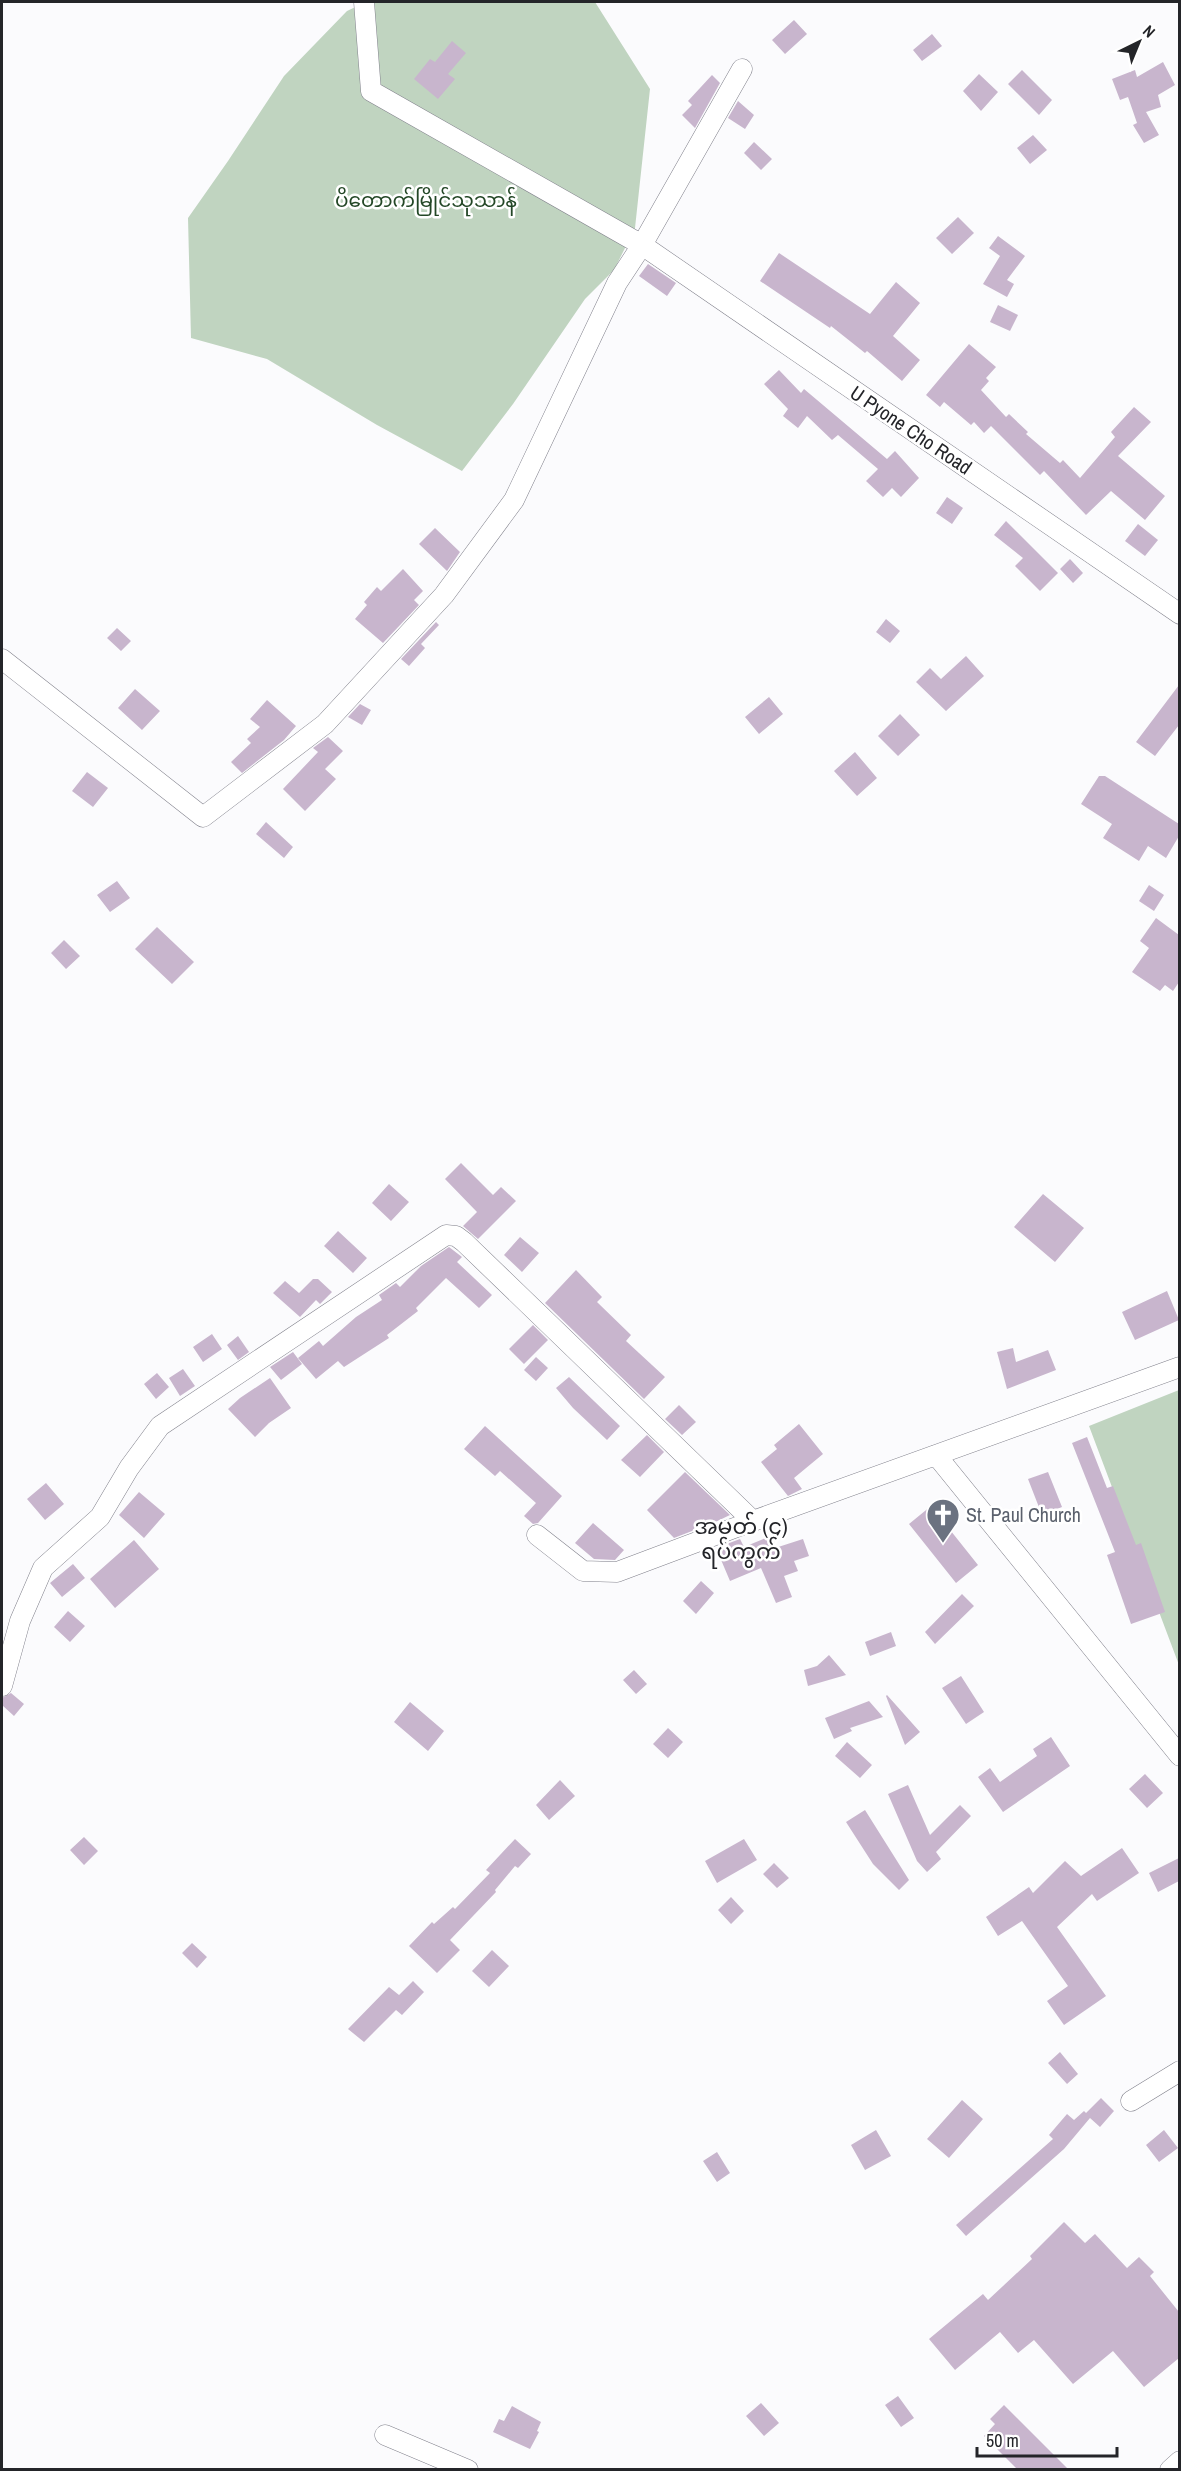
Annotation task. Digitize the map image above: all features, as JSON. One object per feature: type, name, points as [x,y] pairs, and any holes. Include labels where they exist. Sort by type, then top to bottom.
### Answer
[{"type":"street","name":"U Pyone Cho Road","points":[[364,2],[371,91],[642,245],[1179,614]]},
{"type":"street","points":[[2,659],[203,817],[326,724],[444,595],[514,500],[617,283],[642,245],[742,69]]},
{"type":"street","points":[[2,1686],[20,1621],[43,1568],[100,1517],[129,1468],[160,1426],[446,1235],[456,1236],[464,1242],[753,1521]]},
{"type":"street","points":[[537,1535],[583,1571],[596,1574],[617,1572],[1179,1366]]},
{"type":"street","points":[[936,1455],[1179,1756]]},
{"type":"street","points":[[1131,2101],[1179,2071]]},
{"type":"street","points":[[385,2435],[468,2469]]},
{"type":"street","points":[[1170,2469],[1179,2461]]},
{"type":"green space","name":"ပိတောက်မြိုင်သုသာန်","points":[[366,2],[595,2],[650,89],[635,228],[614,270],[585,299],[513,404],[462,471],[377,425],[267,359],[191,338],[188,218],[284,76],[347,11]]},
{"type":"green space","points":[[1179,1390],[1179,1665],[1089,1426]]},
{"type":"building","points":[[794,20],[807,34],[785,54],[772,40]]},
{"type":"building","points":[[932,34],[942,46],[922,61],[913,50]]},
{"type":"building","points":[[452,41],[466,53],[448,74],[455,79],[438,99],[414,79],[430,59],[435,62]]},
{"type":"building","points":[[1163,62],[1175,85],[1158,95],[1161,107],[1146,112],[1159,135],[1144,143],[1133,125],[1137,123],[1128,97],[1120,100],[1112,79],[1135,70],[1137,77]]},
{"type":"building","points":[[1022,70],[1052,100],[1039,115],[1008,84]]},
{"type":"building","points":[[979,74],[998,92],[981,111],[963,91]]},
{"type":"building","points":[[712,75],[720,83],[695,128],[682,115],[692,105],[688,101]]},
{"type":"building","points":[[738,101],[754,115],[745,129],[728,118]]},
{"type":"building","points":[[1033,135],[1047,150],[1030,164],[1017,148]]},
{"type":"building","points":[[754,142],[772,159],[761,170],[744,153]]},
{"type":"building","points":[[958,217],[974,233],[952,254],[936,238]]},
{"type":"building","points":[[998,236],[1025,256],[1007,280],[1014,284],[1007,297],[983,284],[1000,256],[989,248]]},
{"type":"building","points":[[779,253],[870,314],[896,282],[920,303],[893,336],[920,360],[902,381],[867,351],[865,353],[831,326],[830,328],[760,281]]},
{"type":"building","points":[[648,264],[676,283],[667,296],[639,276]]},
{"type":"building","points":[[998,305],[1018,315],[1010,331],[990,322]]},
{"type":"building","points":[[969,344],[996,367],[986,378],[989,381],[981,390],[1006,417],[1009,414],[1028,432],[1026,434],[1060,463],[1063,460],[1080,478],[1115,437],[1111,432],[1134,407],[1151,422],[1118,456],[1165,496],[1145,520],[1111,491],[1086,515],[1044,471],[1040,475],[991,426],[984,433],[974,422],[971,425],[944,402],[940,407],[926,395]]},
{"type":"building","points":[[779,370],[801,393],[804,389],[887,459],[895,451],[919,478],[901,497],[892,488],[883,497],[866,481],[878,469],[838,435],[832,440],[807,416],[798,428],[783,416],[788,409],[764,384]]},
{"type":"building","points":[[947,497],[963,508],[952,524],[936,513]]},
{"type":"building","points":[[1006,521],[1058,573],[1040,591],[1015,566],[1023,558],[994,535]]},
{"type":"building","points":[[1138,524],[1158,540],[1145,556],[1125,541]]},
{"type":"building","points":[[435,528],[460,552],[447,571],[419,544]]},
{"type":"building","points":[[1070,559],[1083,573],[1073,583],[1060,569]]},
{"type":"building","points":[[403,569],[423,591],[414,600],[419,605],[383,643],[355,619],[367,605],[364,602],[377,587],[381,591]]},
{"type":"building","points":[[886,619],[900,631],[890,643],[876,632]]},
{"type":"building","points":[[436,622],[439,625],[421,644],[425,648],[409,666],[401,659]]},
{"type":"building","points":[[117,628],[131,641],[121,651],[107,638]]},
{"type":"building","points":[[966,656],[984,676],[946,711],[916,682],[930,668],[941,679]]},
{"type":"building","points":[[1179,685],[1179,725],[1155,756],[1136,742]]},
{"type":"building","points":[[135,689],[160,711],[142,730],[118,708]]},
{"type":"building","points":[[769,697],[783,714],[759,734],[745,717]]},
{"type":"building","points":[[267,700],[296,726],[284,740],[242,773],[231,762],[251,743],[247,739],[260,727],[250,719]]},
{"type":"building","points":[[360,704],[371,710],[362,725],[348,717]]},
{"type":"building","points":[[900,714],[920,735],[898,756],[878,736]]},
{"type":"building","points":[[328,737],[343,751],[325,769],[336,779],[305,811],[283,789],[318,752],[313,748]]},
{"type":"building","points":[[855,752],[877,778],[857,796],[834,771]]},
{"type":"building","points":[[87,772],[108,788],[93,807],[72,791]]},
{"type":"building","points":[[1099,776],[1105,776],[1179,824],[1179,836],[1166,858],[1148,846],[1139,861],[1103,838],[1112,824],[1081,804]]},
{"type":"building","points":[[266,822],[293,847],[284,858],[256,834]]},
{"type":"building","points":[[117,881],[130,898],[110,912],[97,895]]},
{"type":"building","points":[[1149,885],[1164,895],[1154,911],[1139,901]]},
{"type":"building","points":[[1156,918],[1179,935],[1179,982],[1173,991],[1165,985],[1160,991],[1132,972],[1149,948],[1140,941]]},
{"type":"building","points":[[157,927],[194,962],[172,984],[135,949]]},
{"type":"building","points":[[64,940],[80,956],[66,969],[51,953]]},
{"type":"building","points":[[461,1163],[493,1195],[501,1187],[516,1201],[478,1239],[463,1226],[477,1212],[445,1179]]},
{"type":"building","points":[[389,1184],[409,1202],[391,1221],[372,1203]]},
{"type":"building","points":[[1043,1194],[1084,1228],[1055,1262],[1014,1227]]},
{"type":"building","points":[[338,1231],[367,1258],[353,1273],[324,1246]]},
{"type":"building","points":[[520,1237],[539,1253],[522,1272],[504,1255]]},
{"type":"building","points":[[449,1247],[462,1257],[457,1262],[492,1295],[479,1308],[446,1278],[416,1308],[418,1311],[387,1335],[389,1338],[344,1367],[338,1361],[316,1379],[298,1358],[319,1341],[323,1346],[356,1317],[382,1300],[379,1295],[396,1283],[400,1287],[421,1266]]},
{"type":"building","points":[[576,1270],[602,1297],[597,1302],[631,1335],[626,1341],[665,1377],[644,1399],[545,1303]]},
{"type":"building","points":[[313,1279],[318,1279],[332,1292],[320,1304],[316,1300],[300,1317],[273,1293],[285,1281],[299,1293]]},
{"type":"building","points":[[1167,1291],[1179,1320],[1135,1340],[1122,1312]]},
{"type":"building","points":[[533,1325],[548,1340],[524,1364],[509,1349]]},
{"type":"building","points":[[212,1334],[222,1349],[203,1362],[193,1347]]},
{"type":"building","points":[[238,1336],[249,1352],[238,1360],[227,1345]]},
{"type":"building","points":[[1013,1348],[1016,1362],[1048,1350],[1056,1370],[1007,1389],[997,1352]]},
{"type":"building","points":[[293,1352],[302,1364],[281,1380],[270,1367]]},
{"type":"building","points":[[536,1357],[548,1368],[536,1381],[524,1370]]},
{"type":"building","points":[[183,1369],[195,1386],[180,1396],[169,1378]]},
{"type":"building","points":[[157,1373],[169,1387],[156,1399],[144,1384]]},
{"type":"building","points":[[569,1377],[620,1426],[607,1440],[573,1408],[556,1388]]},
{"type":"building","points":[[270,1378],[291,1408],[269,1423],[255,1437],[228,1409]]},
{"type":"building","points":[[679,1405],[696,1422],[682,1435],[665,1419]]},
{"type":"building","points":[[799,1424],[823,1454],[794,1478],[802,1489],[788,1496],[761,1462],[777,1449],[774,1445]]},
{"type":"building","points":[[485,1426],[562,1496],[538,1523],[533,1524],[524,1516],[536,1503],[500,1471],[495,1476],[464,1449]]},
{"type":"building","points":[[647,1435],[664,1452],[640,1477],[621,1460]]},
{"type":"building","points":[[1087,1437],[1107,1488],[1113,1486],[1136,1545],[1141,1543],[1165,1612],[1131,1624],[1107,1555],[1115,1552],[1072,1443]]},
{"type":"building","points":[[685,1472],[730,1515],[707,1526],[704,1519],[692,1531],[674,1538],[647,1510]]},
{"type":"building","points":[[1048,1472],[1062,1507],[1042,1515],[1028,1479]]},
{"type":"building","points":[[46,1483],[64,1504],[45,1520],[27,1499]]},
{"type":"building","points":[[139,1492],[165,1514],[144,1538],[119,1515]]},
{"type":"building","name":"St. Paul Church","points":[[931,1506],[978,1565],[956,1583],[909,1524]]},
{"type":"building","points":[[593,1523],[624,1550],[615,1560],[594,1559],[575,1543]]},
{"type":"building","points":[[768,1537],[772,1549],[803,1539],[809,1556],[794,1561],[798,1571],[784,1576],[792,1597],[776,1603],[761,1568],[730,1581],[716,1548],[740,1539],[744,1547]]},
{"type":"building","points":[[134,1540],[159,1569],[115,1608],[90,1579]]},
{"type":"building","points":[[73,1564],[85,1578],[62,1597],[50,1583]]},
{"type":"building","points":[[701,1581],[714,1593],[696,1614],[683,1601]]},
{"type":"building","points":[[962,1594],[974,1606],[935,1644],[925,1632]]},
{"type":"building","points":[[68,1611],[85,1626],[70,1642],[54,1627]]},
{"type":"building","points":[[891,1632],[896,1646],[870,1656],[865,1642]]},
{"type":"building","points":[[829,1655],[846,1675],[808,1686],[804,1670],[817,1666]]},
{"type":"building","points":[[634,1670],[647,1684],[636,1694],[623,1680]]},
{"type":"building","points":[[961,1676],[984,1712],[966,1724],[942,1688]]},
{"type":"building","points":[[11,1693],[24,1704],[14,1716],[2,1705],[2,1698]]},
{"type":"building","points":[[886,1696],[920,1732],[905,1745]]},
{"type":"building","points":[[869,1701],[883,1717],[850,1728],[852,1731],[834,1739],[825,1718]]},
{"type":"building","points":[[410,1702],[444,1731],[428,1751],[394,1722]]},
{"type":"building","points":[[668,1728],[683,1742],[668,1758],[653,1744]]},
{"type":"building","points":[[1051,1737],[1070,1766],[1003,1812],[978,1777],[990,1768],[1000,1782],[1037,1756],[1033,1749]]},
{"type":"building","points":[[847,1742],[872,1765],[860,1778],[835,1756]]},
{"type":"building","points":[[1145,1774],[1163,1793],[1147,1808],[1129,1789]]},
{"type":"building","points":[[560,1780],[575,1796],[549,1820],[536,1805]]},
{"type":"building","points":[[908,1785],[930,1835],[960,1805],[971,1816],[936,1852],[941,1859],[927,1872],[917,1861],[888,1794]]},
{"type":"building","points":[[865,1810],[909,1880],[899,1890],[873,1864],[846,1822]]},
{"type":"building","points":[[84,1837],[98,1851],[84,1865],[70,1850]]},
{"type":"building","points":[[515,1839],[531,1854],[518,1868],[515,1866],[495,1890],[496,1892],[450,1940],[460,1950],[437,1973],[409,1946],[432,1922],[434,1924],[453,1907],[455,1909],[490,1873],[486,1870]]},
{"type":"building","points":[[744,1839],[757,1860],[717,1883],[705,1861]]},
{"type":"building","points":[[1122,1848],[1139,1873],[1097,1901],[1092,1894],[1057,1927],[1106,1996],[1064,2025],[1047,2001],[1068,1986],[1022,1921],[998,1936],[986,1917],[1029,1887],[1033,1893],[1065,1861],[1081,1876]]},
{"type":"building","points":[[1179,1858],[1179,1881],[1158,1892],[1149,1873]]},
{"type":"building","points":[[774,1863],[789,1878],[777,1888],[763,1874]]},
{"type":"building","points":[[731,1897],[744,1911],[731,1924],[718,1910]]},
{"type":"building","points":[[192,1943],[207,1957],[197,1968],[182,1953]]},
{"type":"building","points":[[492,1950],[509,1966],[489,1987],[472,1971]]},
{"type":"building","points":[[413,1981],[424,1992],[402,2015],[396,2010],[364,2042],[348,2029],[389,1987],[399,1995]]},
{"type":"building","points":[[1060,2052],[1078,2074],[1067,2084],[1048,2063]]},
{"type":"building","points":[[1101,2098],[1114,2111],[1100,2127],[1090,2118],[1064,2149],[966,2236],[956,2225],[1053,2139],[1049,2135],[1067,2114],[1074,2120],[1084,2111],[1086,2113]]},
{"type":"building","points":[[962,2100],[983,2119],[949,2158],[927,2139]]},
{"type":"building","points":[[876,2130],[891,2156],[865,2170],[851,2145]]},
{"type":"building","points":[[1164,2130],[1178,2148],[1159,2162],[1146,2145]]},
{"type":"building","points":[[717,2152],[730,2173],[717,2182],[703,2161]]},
{"type":"building","points":[[1064,2222],[1085,2243],[1095,2234],[1127,2268],[1139,2257],[1154,2272],[1150,2276],[1179,2312],[1179,2358],[1144,2387],[1113,2351],[1073,2384],[1034,2340],[1018,2353],[1000,2332],[955,2370],[929,2339],[983,2294],[988,2300],[1032,2259],[1030,2256]]},
{"type":"building","points":[[898,2396],[914,2418],[901,2427],[885,2405]]},
{"type":"building","points":[[761,2403],[779,2423],[764,2436],[746,2416]]},
{"type":"building","points":[[1004,2405],[1068,2469],[1017,2469],[984,2436],[995,2424],[990,2419]]},
{"type":"building","points":[[512,2406],[541,2422],[537,2431],[539,2432],[530,2449],[493,2432],[499,2419],[504,2421]]},
{"type":"place","name":"St. Paul Church","points":[[943,1544]]},
{"type":"district","name":"အမှတ် (၄) ရပ်ကွက်","points":[[741,1538]]}]
